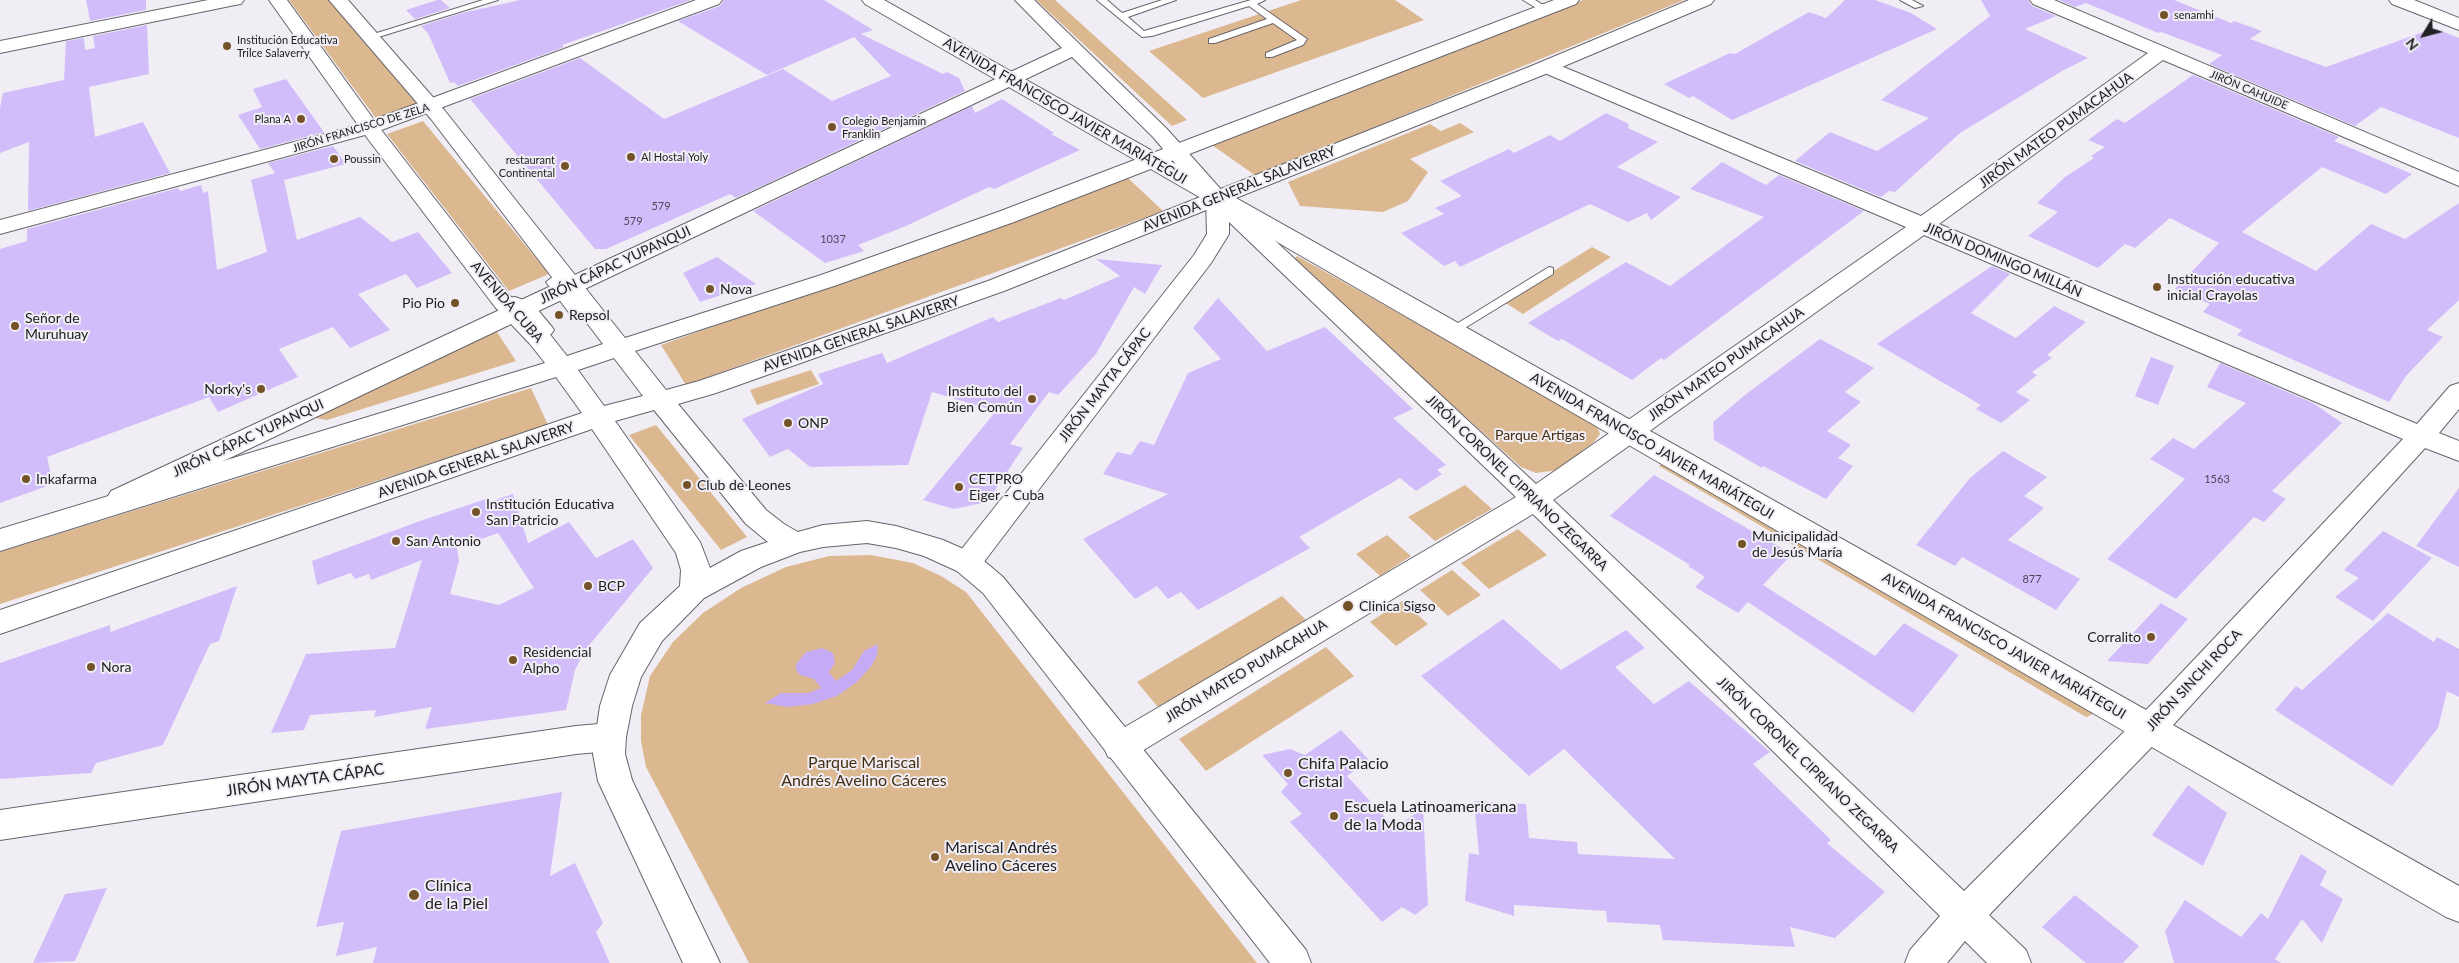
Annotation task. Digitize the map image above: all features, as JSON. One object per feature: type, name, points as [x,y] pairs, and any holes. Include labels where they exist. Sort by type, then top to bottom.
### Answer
[{"type":"street","points":[[0,47],[235,0]]},
{"type":"street","name":"AVENIDA CUBA","points":[[278,0],[370,128],[515,307],[598,417],[690,550],[696,570],[694,590]]},
{"type":"street","points":[[338,0],[430,107],[564,284],[594,316],[756,518],[774,532],[795,543]]},
{"type":"street","name":"JIRÓN FRANCISCO DE ZELA","points":[[0,227],[370,128],[713,0]]},
{"type":"street","name":"AVENIDA FRANCISCO JAVIER MARIÁTEGUI","points":[[871,0],[1217,199],[2459,905]]},
{"type":"street","name":"JIRÓN CORONEL CIPRIANO ZEGARRA","points":[[1024,0],[1175,151],[1217,199],[1535,499],[2013,963]]},
{"type":"street","points":[[0,540],[101,507],[620,349],[915,250],[1570,0]]},
{"type":"street","name":"AVENIDA GENERAL SALAVERRY","points":[[0,622],[598,417],[707,387],[987,290],[1547,67],[1705,0]]},
{"type":"street","name":"JIRÓN CAHUIDE","points":[[2039,0],[2459,180]]},
{"type":"street","points":[[2398,0],[2459,24]]},
{"type":"street","name":"JIRÓN CÁPAC YUPANQUI","points":[[101,507],[515,307],[1074,49]]},
{"type":"street","name":"JIRÓN MATEO PUMACAHUA","points":[[1120,746],[1535,499],[1922,226],[2162,52]]},
{"type":"street","name":"JIRÓN DOMINGO MILLÁN","points":[[1547,67],[2459,452]]},
{"type":"street","name":"JIRÓN MAYTA CÁPAC","points":[[967,562],[1203,258],[1218,234],[1217,199]]},
{"type":"street","name":"JIRÓN SINCHI ROCA","points":[[1923,963],[1964,916],[2149,728],[2421,436],[2459,392]]},
{"type":"street","points":[[702,963],[615,781],[609,754],[610,737],[616,706],[626,675],[651,632],[694,590],[751,559],[795,543],[824,536],[867,532],[896,537],[933,548],[967,562],[993,585],[1293,963]]},
{"type":"street","name":"JIRÓN MAYTA CÁPAC","points":[[0,824],[576,740],[610,737]]},
{"type":"lane","points":[[369,37],[493,0]]},
{"type":"lane","points":[[1102,0],[1142,34],[1149,34],[1260,0]]},
{"type":"lane","points":[[1121,16],[1171,0]]},
{"type":"lane","points":[[1528,0],[1546,10]]},
{"type":"lane","points":[[1905,0],[1918,6]]},
{"type":"lane","points":[[1250,3],[1302,39],[1302,41],[1269,55]]},
{"type":"lane","points":[[1212,41],[1272,20]]},
{"type":"lane","points":[[1451,332],[1549,271]]},
{"type":"green space","points":[[289,0],[329,0],[417,104],[387,117],[375,117]]},
{"type":"green space","points":[[1036,0],[1055,0],[1187,120],[1172,126]]},
{"type":"green space","points":[[1301,0],[1395,0],[1424,20],[1203,98],[1149,51]]},
{"type":"green space","points":[[1583,0],[1684,0],[1256,176],[1212,145]]},
{"type":"green space","points":[[423,121],[549,274],[509,291],[387,134]]},
{"type":"green space","points":[[1460,123],[1474,132],[1410,159],[1428,172],[1408,201],[1383,212],[1300,206],[1288,182],[1430,124],[1441,131]]},
{"type":"green space","points":[[1128,178],[1163,211],[686,385],[661,345]]},
{"type":"green space","points":[[1592,247],[1611,257],[1523,314],[1504,302]]},
{"type":"green space","name":"Parque Artigas","points":[[1297,256],[1596,424],[1600,434],[1594,442],[1558,470],[1536,473],[1521,467],[1293,261]]},
{"type":"green space","points":[[495,329],[516,361],[327,420],[316,418],[312,412]]},
{"type":"green space","points":[[811,370],[819,384],[757,405],[750,390]]},
{"type":"green space","points":[[531,388],[548,425],[0,604],[0,552]]},
{"type":"green space","points":[[656,425],[747,537],[721,550],[629,435]]},
{"type":"green space","points":[[1671,457],[2102,702],[2091,715],[2086,717],[1659,466]]},
{"type":"green space","points":[[1465,485],[1492,509],[1435,541],[1408,517]]},
{"type":"green space","points":[[1518,529],[1547,555],[1489,589],[1461,563]]},
{"type":"green space","points":[[1387,535],[1411,556],[1380,576],[1356,554]]},
{"type":"green space","name":"Parque Mariscal Andrés Avelino Cáceres","points":[[871,555],[913,563],[941,576],[966,592],[1257,963],[749,963],[646,767],[641,741],[641,715],[650,676],[673,642],[703,613],[741,588],[786,567],[829,556]]},
{"type":"green space","points":[[1452,570],[1481,595],[1448,616],[1420,590]]},
{"type":"green space","points":[[1282,596],[1308,622],[1162,712],[1137,682]]},
{"type":"green space","points":[[1402,601],[1428,624],[1396,646],[1370,622]]},
{"type":"green space","points":[[1326,647],[1354,676],[1206,771],[1179,739]]},
{"type":"shaded area","points":[[878,644],[877,655],[872,665],[857,682],[837,696],[813,704],[788,707],[765,703],[781,693],[808,693],[821,688],[814,679],[800,675],[796,670],[796,664],[806,652],[822,648],[833,653],[835,663],[829,672],[836,681],[852,670],[864,651]]},
{"type":"building","points":[[86,0],[146,0],[146,10],[90,21]]},
{"type":"building","points":[[441,0],[450,8],[415,19],[406,10]]},
{"type":"building","points":[[520,0],[691,0],[562,45],[564,47],[458,86],[454,82],[450,83],[428,33],[421,26],[462,13]]},
{"type":"building","points":[[724,0],[824,0],[873,30],[861,34],[943,74],[947,72],[959,78],[965,91],[736,198],[730,194],[606,249],[595,249],[470,99],[580,58],[664,119],[783,69],[832,101],[891,76],[854,37],[767,75],[678,21],[720,6]]},
{"type":"building","points":[[1845,0],[1875,0],[1911,13],[1937,29],[1732,120],[1693,96],[1689,98],[1664,84],[1730,53],[1735,54],[1809,12],[1826,18]]},
{"type":"building","points":[[1981,0],[2028,0],[2032,6],[2056,16],[2025,29],[2088,58],[2062,71],[1960,133],[1895,192],[1889,191],[1881,197],[1795,161],[1830,132],[1877,151],[1929,118],[1881,100],[1990,16]]},
{"type":"building","points":[[2059,0],[2174,0],[2231,23],[2234,21],[2262,31],[2250,39],[2326,67],[2434,28],[2459,38],[2459,138],[2381,107],[2355,126],[2209,64],[2222,55],[2161,32],[2158,33],[2086,3],[2075,7]]},
{"type":"building","points":[[147,25],[149,74],[89,87],[95,137],[143,122],[170,173],[28,211],[29,142],[0,153],[0,108],[3,93],[64,80],[66,41],[84,38],[85,50],[95,48],[93,36]]},
{"type":"building","points":[[2193,75],[2339,137],[2334,141],[2412,174],[2386,194],[2322,167],[2242,232],[2316,271],[2371,224],[2405,239],[2459,203],[2459,300],[2427,330],[2443,337],[2406,376],[2389,402],[2237,335],[2242,330],[2203,312],[2210,304],[2175,289],[2219,243],[2170,218],[2135,248],[2125,244],[2098,268],[2028,236],[2058,212],[2037,203],[2065,177],[2094,158],[2091,156],[2105,147],[2088,140],[2117,119],[2125,123]]},
{"type":"building","points":[[286,79],[324,132],[260,149],[238,115],[262,107],[253,89]]},
{"type":"building","points":[[1002,99],[1054,133],[1051,134],[1080,150],[994,189],[989,187],[906,226],[858,245],[864,251],[825,263],[753,211],[972,106],[975,113]]},
{"type":"building","points":[[1606,113],[1629,124],[1628,128],[1658,142],[1617,167],[1681,197],[1651,220],[1647,213],[1628,222],[1590,204],[1460,267],[1455,261],[1444,266],[1401,233],[1444,214],[1435,208],[1462,196],[1440,181],[1509,149],[1514,153],[1550,135],[1560,141]]},
{"type":"building","points":[[333,146],[346,164],[284,180],[297,240],[360,217],[392,242],[418,232],[452,273],[417,288],[406,274],[358,294],[390,330],[350,348],[333,327],[279,349],[298,377],[218,412],[209,397],[47,457],[53,484],[0,503],[0,249],[27,241],[27,229],[178,188],[180,191],[201,185],[203,193],[208,191],[217,270],[267,252],[251,180],[275,173],[268,163]]},
{"type":"building","points":[[1722,162],[1766,185],[1779,175],[1864,211],[1664,360],[1661,358],[1632,380],[1562,339],[1558,341],[1528,323],[1626,262],[1670,286],[1764,217],[1690,189]]},
{"type":"building","points":[[717,257],[756,284],[700,302],[683,273]]},
{"type":"building","points":[[1096,259],[1162,265],[1145,294],[1134,287],[1096,354],[1058,395],[1049,392],[1010,444],[1023,448],[987,502],[954,509],[923,500],[996,411],[932,392],[908,465],[810,467],[788,449],[770,457],[742,419],[823,384],[818,374],[882,353],[887,363],[993,317],[998,322],[1061,298],[1064,300],[1120,276]]},
{"type":"building","points":[[1992,266],[2010,274],[1971,313],[2016,338],[2054,306],[2086,322],[2047,355],[2052,358],[2032,372],[2037,375],[2016,392],[2030,400],[2001,423],[1976,409],[1981,405],[1877,344]]},
{"type":"building","points":[[1218,298],[1267,351],[1325,327],[1413,409],[1393,418],[1446,465],[1437,470],[1442,474],[1416,491],[1400,478],[1299,537],[1310,548],[1198,610],[1181,592],[1168,599],[1157,586],[1135,599],[1083,539],[1168,494],[1103,474],[1117,452],[1131,455],[1140,441],[1154,445],[1188,373],[1221,359],[1193,328]]},
{"type":"building","points":[[1820,339],[1874,368],[1845,392],[1861,402],[1827,431],[1851,445],[1838,458],[1853,466],[1826,499],[1763,466],[1762,468],[1714,440],[1713,422],[1745,395]]},
{"type":"building","points":[[2151,357],[2174,366],[2158,405],[2135,396]]},
{"type":"building","points":[[2220,363],[2313,403],[2342,423],[2272,491],[2286,499],[2264,522],[2254,517],[2176,599],[2107,559],[2185,479],[2150,459],[2173,438],[2194,449],[2246,403],[2207,387]]},
{"type":"building","points":[[2003,451],[2047,477],[2024,496],[2044,508],[2008,540],[2080,579],[2056,610],[1962,557],[1955,566],[1916,545],[1970,478]]},
{"type":"building","points":[[1654,475],[1792,554],[1763,585],[1875,656],[1904,623],[1959,655],[1913,713],[1748,602],[1738,613],[1695,587],[1705,577],[1688,566],[1690,565],[1610,516]]},
{"type":"building","points":[[2459,488],[2459,567],[2416,546]]},
{"type":"building","points":[[513,494],[528,543],[569,522],[596,558],[633,539],[653,568],[586,649],[575,670],[566,710],[425,729],[432,707],[374,717],[376,710],[310,715],[304,730],[271,733],[306,654],[395,648],[422,560],[371,580],[369,574],[355,579],[351,573],[317,585],[312,561],[486,499],[487,503]],"holes":[[[498,533],[534,588],[499,605],[450,594],[459,561],[457,548]]]},
{"type":"building","points":[[2383,531],[2432,558],[2373,621],[2335,597],[2359,578],[2344,570]]},
{"type":"building","points":[[237,586],[219,641],[210,644],[163,745],[96,763],[91,773],[0,779],[0,663],[110,625],[110,632]]},
{"type":"building","name":"Corralito","points":[[2161,603],[2188,619],[2148,664],[2107,661]]},
{"type":"building","points":[[2388,613],[2434,642],[2437,637],[2459,649],[2459,697],[2447,691],[2438,728],[2392,786],[2275,710],[2296,686],[2302,690]]},
{"type":"building","points":[[1503,619],[1561,670],[1626,630],[1645,648],[1615,667],[1654,704],[1689,681],[1770,752],[1753,764],[1831,840],[1827,843],[1885,892],[1835,938],[1790,927],[1795,947],[1663,940],[1660,925],[1607,922],[1606,911],[1514,905],[1514,916],[1465,901],[1469,853],[1479,855],[1474,801],[1526,804],[1529,838],[1577,842],[1578,854],[1675,859],[1564,749],[1529,776],[1421,676]]},
{"type":"building","points":[[1341,730],[1369,760],[1347,776],[1395,828],[1423,808],[1428,905],[1415,915],[1402,907],[1382,922],[1290,822],[1302,814],[1281,792],[1288,784],[1262,755],[1290,749],[1305,755]]},
{"type":"building","points":[[2188,785],[2227,813],[2203,866],[2152,835]]},
{"type":"building","name":"Clínica de la Piel","points":[[562,792],[550,876],[575,863],[603,923],[596,932],[610,963],[373,963],[377,947],[336,956],[344,922],[316,927],[341,831]]},
{"type":"building","points":[[2301,854],[2327,871],[2320,885],[2343,899],[2322,943],[2302,919],[2275,959],[2281,963],[2174,963],[2165,931],[2185,900],[2241,937],[2261,913],[2268,919]]},
{"type":"building","points":[[107,888],[75,961],[33,963],[65,894]]},
{"type":"building","points":[[2075,895],[2139,946],[2123,963],[2086,963],[2042,927]]},
{"type":"place","name":"senamhi","points":[[2164,15]]},
{"type":"place","name":"Institución Educativa Trilce Salaverry","points":[[227,46]]},
{"type":"place","name":"Plana A","points":[[301,119]]},
{"type":"place","name":"Colegio Benjamin Franklin","points":[[832,127]]},
{"type":"place","name":"Al Hostal Yoly","points":[[631,157]]},
{"type":"place","name":"Poussin","points":[[334,159]]},
{"type":"place","name":"restaurant Continental","points":[[565,166]]},
{"type":"place","name":"Institución educativa inicial Crayolas","points":[[2157,287]]},
{"type":"place","name":"Nova","points":[[710,289]]},
{"type":"place","name":"Pio Pio","points":[[455,303]]},
{"type":"place","name":"Repsol","points":[[559,315]]},
{"type":"place","name":"Señor de Muruhuay","points":[[15,326]]},
{"type":"place","name":"Norky's","points":[[261,389]]},
{"type":"place","name":"Instituto del Bien Común","points":[[1032,399]]},
{"type":"place","name":"ONP","points":[[788,423]]},
{"type":"place","name":"Inkafarma","points":[[26,479]]},
{"type":"place","name":"Club de Leones","points":[[687,485]]},
{"type":"place","name":"CETPRO Eiger - Cuba","points":[[959,487]]},
{"type":"place","name":"Institución Educativa San Patricio","points":[[476,512]]},
{"type":"place","name":"San Antonio","points":[[396,541]]},
{"type":"place","name":"Municipalidad de Jesús María","points":[[1742,544]]},
{"type":"place","name":"BCP","points":[[588,586]]},
{"type":"place","name":"Clinica Sigso","points":[[1348,606]]},
{"type":"place","name":"Corralito","points":[[2151,637]]},
{"type":"place","name":"Residencial Alpho","points":[[513,660]]},
{"type":"place","name":"Nora","points":[[91,667]]},
{"type":"place","name":"Chifa Palacio Cristal","points":[[1288,773]]},
{"type":"place","name":"Escuela Latinoamericana de la Moda","points":[[1334,816]]},
{"type":"place","name":"Mariscal Andrés Avelino Cáceres","points":[[935,857]]},
{"type":"place","name":"Clínica de la Piel","points":[[414,895]]}]
